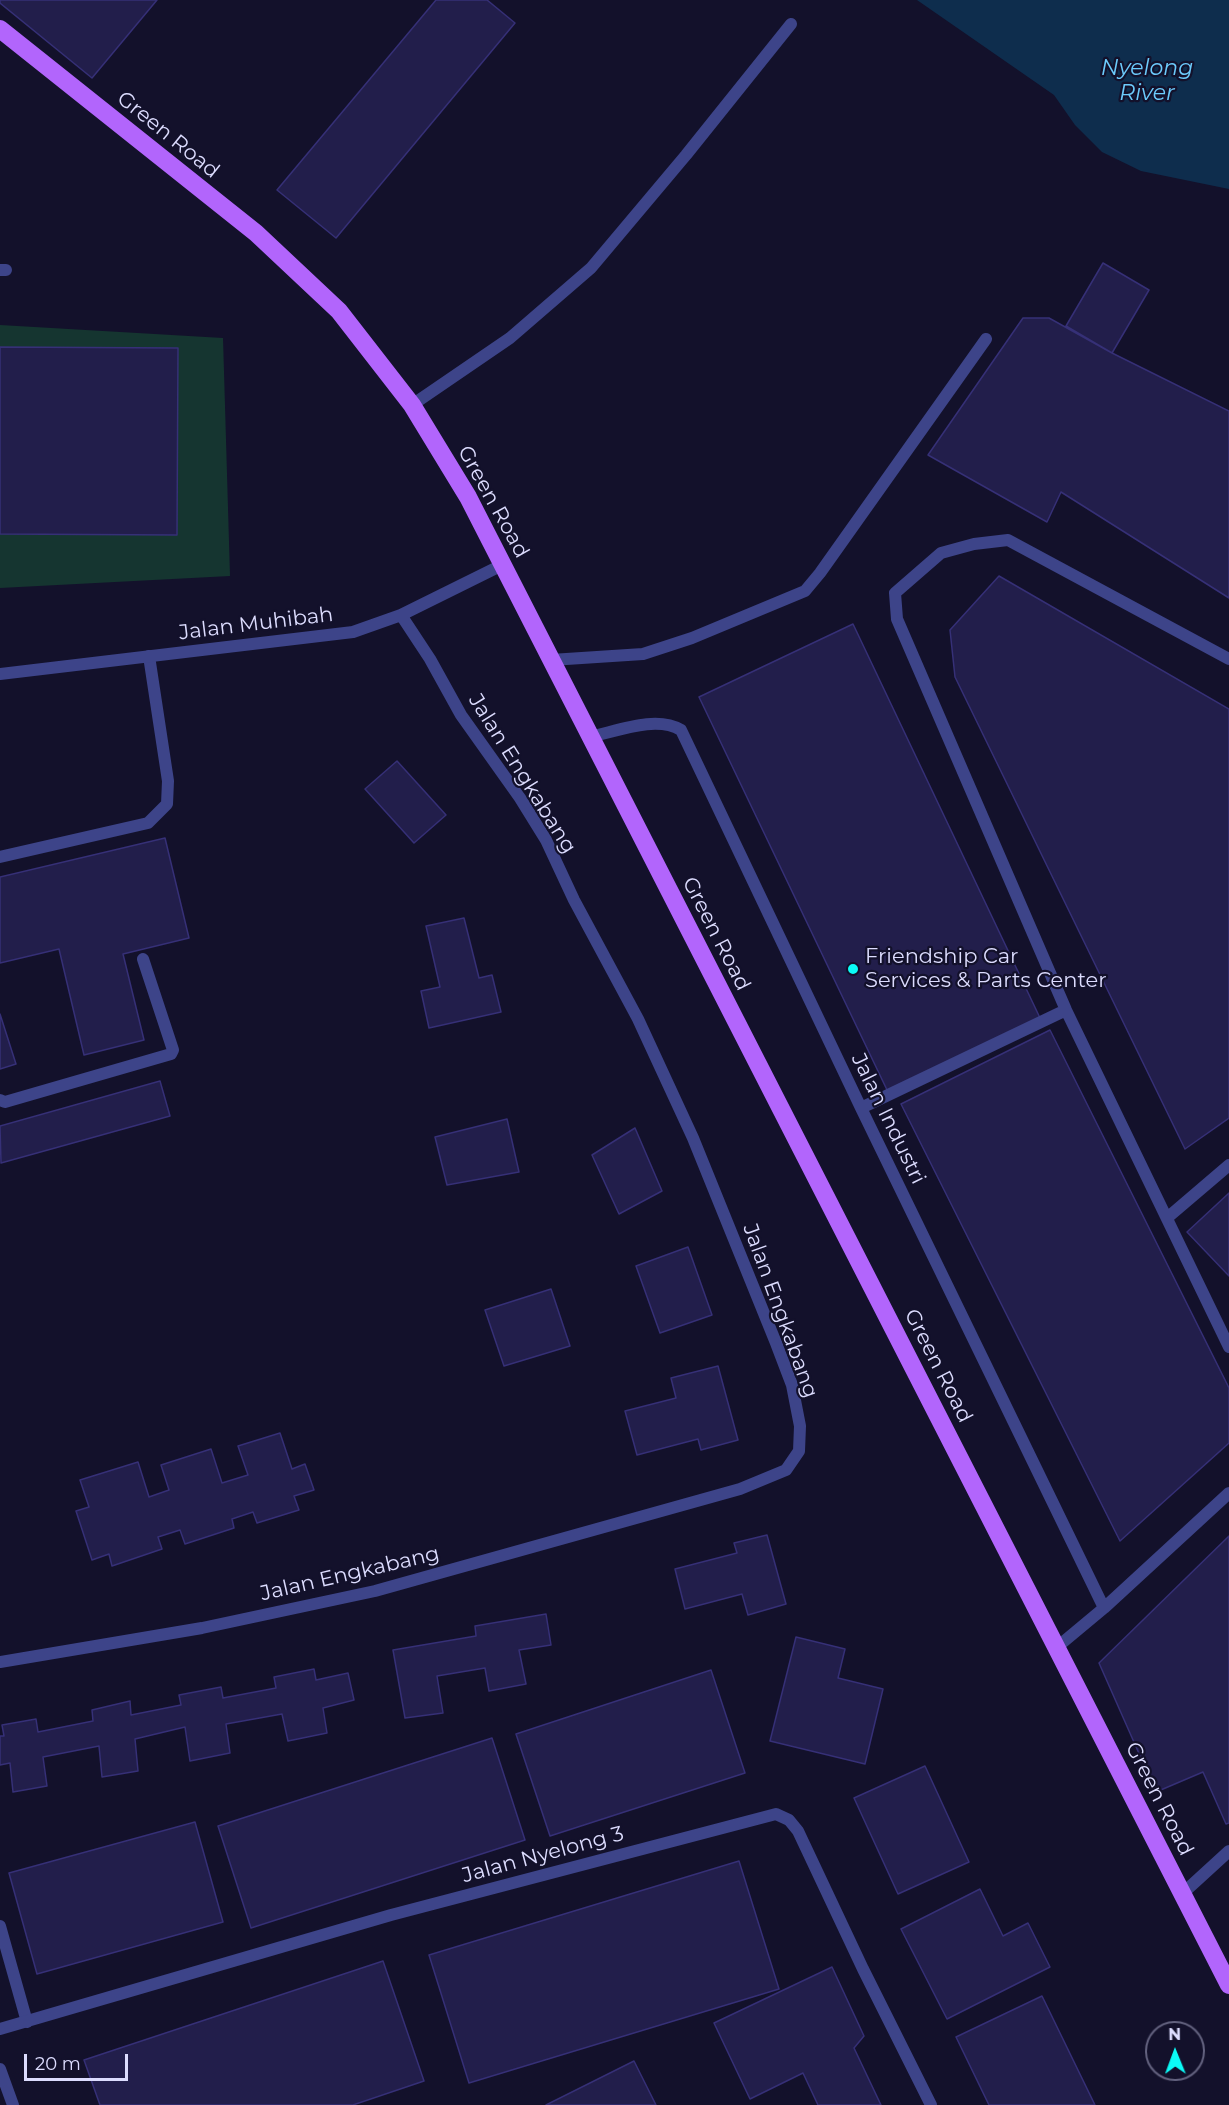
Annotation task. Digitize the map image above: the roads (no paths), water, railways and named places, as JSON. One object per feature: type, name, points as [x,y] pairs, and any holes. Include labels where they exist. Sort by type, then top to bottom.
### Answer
[{"type":"main road","name":"Green Road","points":[[0,30],[256,233],[339,311],[412,405],[468,497],[1229,1985]]},
{"type":"street","points":[[412,405],[510,338],[591,268],[686,155],[790,24]]},
{"type":"street","points":[[551,660],[643,654],[692,638],[805,591],[908,452],[986,339]]},
{"type":"street","points":[[1229,659],[1008,540],[974,544],[941,553],[895,593],[897,619],[1066,1010],[1229,1347]]},
{"type":"street","name":"Jalan Muhibah","points":[[0,674],[352,632],[401,615],[502,565]]},
{"type":"street","name":"Jalan Engkabang","points":[[0,1662],[202,1628],[375,1591],[740,1489],[786,1470],[799,1451],[800,1426],[792,1385],[693,1138],[638,1019],[574,900],[546,840],[520,798],[461,715],[430,659],[401,615]]},
{"type":"street","points":[[0,856],[148,823],[166,804],[168,781],[149,656]]},
{"type":"street","name":"Jalan Industri","points":[[590,737],[656,723],[672,725],[681,730],[861,1108],[1104,1608]]},
{"type":"street","points":[[0,1100],[5,1102],[171,1054],[172,1050],[143,959]]},
{"type":"street","points":[[861,1108],[1066,1010]]},
{"type":"street","points":[[1167,1218],[1229,1165]]},
{"type":"street","points":[[1056,1648],[1104,1608],[1229,1493]]},
{"type":"street","name":"Jalan Nyelong 3","points":[[0,2029],[391,1915],[776,1814],[789,1820],[798,1830],[863,1969],[931,2105]]},
{"type":"street","points":[[1182,1894],[1229,1851]]},
{"type":"street","points":[[0,1926],[27,2022]]},
{"type":"street","points":[[0,2069],[13,2105]]},
{"type":"water","name":"Nyelong River","points":[[917,0],[1229,0],[1229,189],[1141,171],[1102,152],[1075,125],[1054,95]]},
{"type":"place","name":"Friendship Car Services & Parts Center","points":[[853,969]]}]
